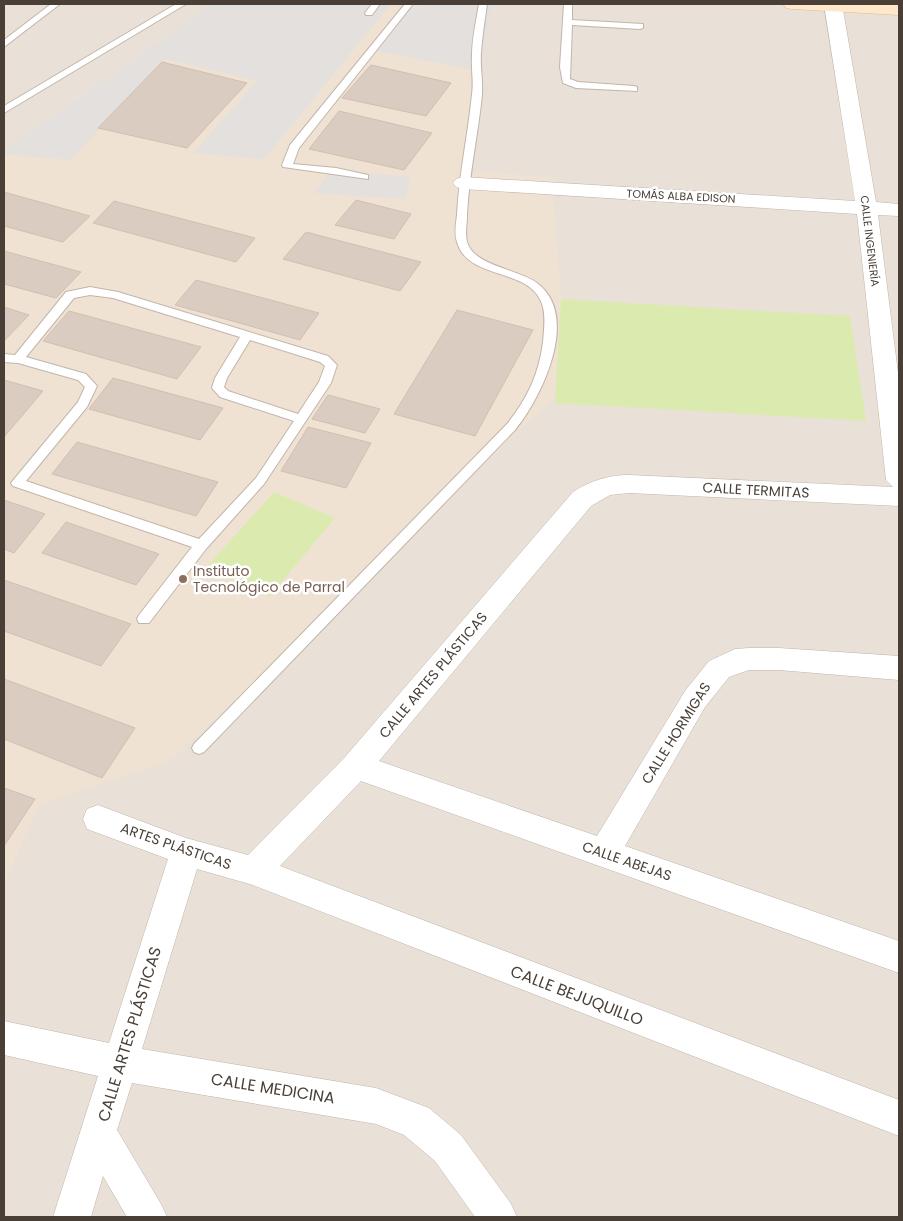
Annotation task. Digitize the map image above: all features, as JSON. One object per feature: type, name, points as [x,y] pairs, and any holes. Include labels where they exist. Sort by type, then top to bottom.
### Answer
[{"type":"main road","points":[[792,4],[899,10]]},
{"type":"street","name":"CALLE INGENIERÍA","points":[[833,5],[867,208],[899,480]]},
{"type":"street","name":"TOMÁS ALBA EDISON","points":[[463,183],[899,210]]},
{"type":"street","name":"CALLE TERMITAS","points":[[613,484],[899,497]]},
{"type":"street","name":"CALLE ARTES PLÁSTICAS","points":[[254,872],[356,766],[582,499],[596,489],[613,484]]},
{"type":"street","name":"CALLE HORMIGAS","points":[[604,853],[695,699],[720,669],[735,661],[759,659],[899,668]]},
{"type":"street","name":"CALLE ABEJAS","points":[[356,766],[899,957]]},
{"type":"street","name":"ARTES PLÁSTICAS","points":[[98,819],[186,852],[254,872]]},
{"type":"street","name":"CALLE ARTES PLÁSTICAS","points":[[72,1217],[186,852]]},
{"type":"street","name":"CALLE BEJUQUILLO","points":[[254,872],[899,1118]]},
{"type":"street","name":"CALLE MEDICINA","points":[[4,1038],[119,1063],[376,1106],[416,1121],[448,1148],[498,1217]]},
{"type":"street","points":[[98,1132],[148,1217]]},
{"type":"lane","points":[[4,44],[56,4]]},
{"type":"lane","points":[[4,110],[182,4]]},
{"type":"lane","points":[[369,13],[376,4]]},
{"type":"lane","points":[[364,178],[324,169],[292,167],[287,165],[287,160],[294,148],[409,4]]},
{"type":"lane","points":[[199,748],[511,427],[528,406],[539,386],[545,369],[549,338],[550,320],[547,302],[538,289],[516,276],[475,259],[464,250],[461,228],[463,183],[477,93],[476,60],[483,4]]},
{"type":"lane","points":[[568,4],[569,22],[564,73],[566,81],[576,85],[634,89]]},
{"type":"lane","points":[[569,22],[640,26]]},
{"type":"lane","points":[[18,359],[70,296],[90,290],[114,295],[324,359],[332,365],[325,383],[260,481],[201,545],[144,619]]},
{"type":"lane","points":[[247,336],[221,378],[218,388],[224,394],[301,419]]},
{"type":"lane","points":[[4,358],[18,359],[82,377],[91,386],[83,404],[17,483]]},
{"type":"lane","points":[[4,479],[201,545]]},
{"type":"shaded area","points":[[4,4],[899,4],[899,1217],[4,1217]]},
{"type":"shaded area","name":"Instituto Tecnológico de Parral","points":[[213,4],[492,5],[462,171],[552,177],[561,299],[555,396],[170,761],[39,805],[4,884],[4,151]]},
{"type":"shaded area","points":[[213,4],[391,4],[264,159],[193,153],[257,81],[166,59],[70,160],[4,154],[4,151]]},
{"type":"shaded area","points":[[425,4],[492,5],[480,71],[376,51],[409,9]]},
{"type":"shaded area","points":[[330,172],[410,176],[405,199],[314,193]]},
{"type":"green space","points":[[561,299],[850,316],[866,421],[555,403]]},
{"type":"green space","points":[[274,492],[335,518],[269,597],[206,568]]},
{"type":"building","points":[[162,62],[247,83],[187,148],[98,128]]},
{"type":"building","points":[[371,65],[451,83],[426,116],[342,98]]},
{"type":"building","points":[[339,111],[432,133],[404,170],[309,149]]},
{"type":"building","points":[[4,192],[90,216],[63,242],[4,226]]},
{"type":"building","points":[[356,200],[411,214],[394,239],[335,225]]},
{"type":"building","points":[[114,201],[255,238],[236,262],[93,223]]},
{"type":"building","points":[[306,232],[421,262],[400,291],[283,259]]},
{"type":"building","points":[[4,251],[81,272],[56,298],[4,284]]},
{"type":"building","points":[[196,280],[319,313],[300,340],[175,305]]},
{"type":"building","points":[[4,307],[29,315],[4,341]]},
{"type":"building","points":[[457,310],[533,330],[475,436],[394,414]]},
{"type":"building","points":[[69,311],[201,347],[177,379],[43,341]]},
{"type":"building","points":[[113,378],[223,408],[200,440],[89,409]]},
{"type":"building","points":[[4,380],[43,391],[4,437]]},
{"type":"building","points":[[328,395],[380,409],[365,433],[312,419]]},
{"type":"building","points":[[308,427],[371,443],[346,488],[281,471]]},
{"type":"building","points":[[77,442],[218,482],[196,516],[52,474]]},
{"type":"building","points":[[4,500],[45,514],[14,553],[4,549]]},
{"type":"building","points":[[66,522],[159,554],[136,585],[42,553]]},
{"type":"building","points":[[4,580],[131,624],[101,666],[4,631]]},
{"type":"building","points":[[4,679],[135,728],[102,778],[4,739]]},
{"type":"building","points":[[4,788],[35,799],[4,846]]},
{"type":"place","name":"Instituto Tecnológico de Parral","points":[[183,579]]}]
